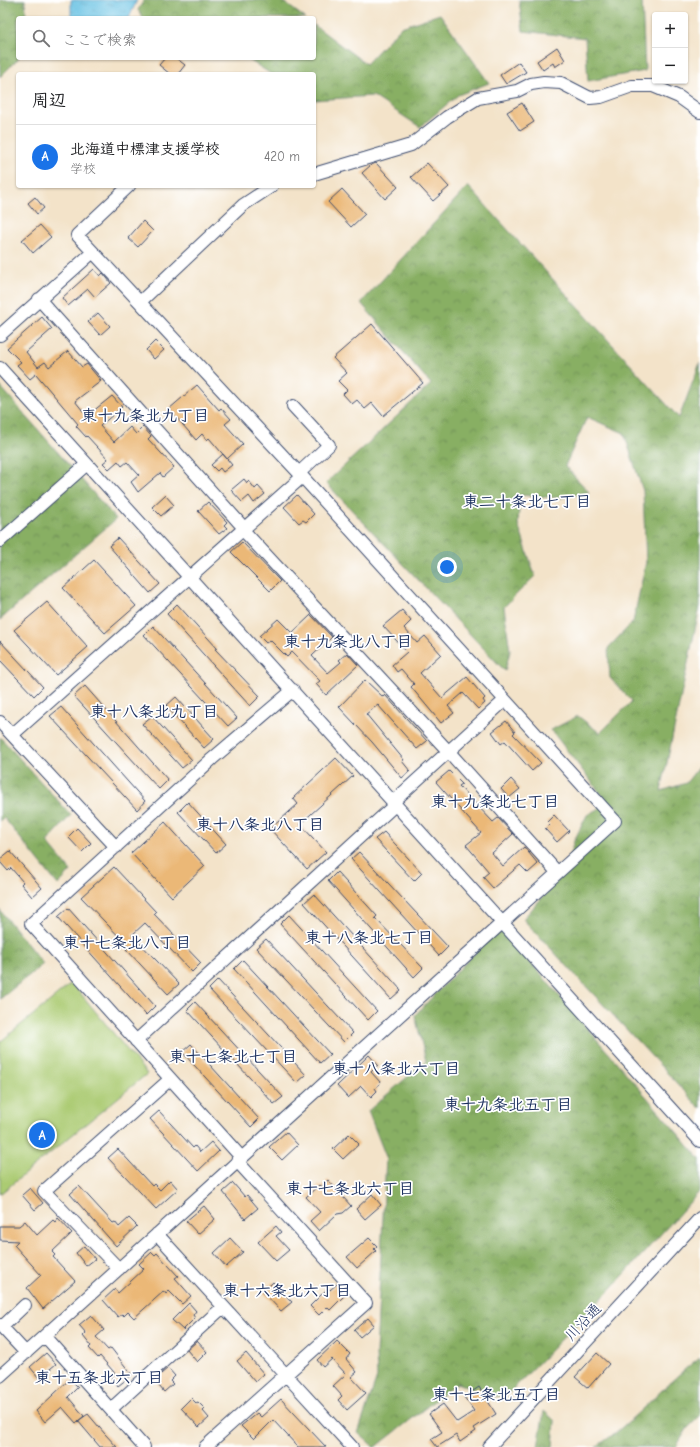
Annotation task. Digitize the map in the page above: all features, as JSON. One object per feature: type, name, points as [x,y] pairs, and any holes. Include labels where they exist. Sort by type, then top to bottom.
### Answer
[{"type":"street","points":[[316,173],[411,145],[447,117],[478,98],[517,91],[531,84],[544,82],[561,83],[590,98],[601,97],[632,86],[653,86],[679,97],[700,112]]},
{"type":"street","points":[[0,1376],[502,921],[615,821],[504,701],[301,475],[77,235],[127,188]]},
{"type":"street","points":[[140,302],[243,205],[269,188]]},
{"type":"street","points":[[0,335],[93,252]]},
{"type":"street","points":[[39,299],[244,529],[557,872]]},
{"type":"street","points":[[0,368],[700,1141]]},
{"type":"street","points":[[12,735],[244,529],[301,475],[329,445],[293,406]]},
{"type":"street","points":[[0,541],[87,464]]},
{"type":"street","points":[[205,1447],[366,1303],[31,924],[212,759],[293,690]]},
{"type":"street","points":[[136,1041],[504,701]]},
{"type":"street","points":[[0,722],[116,847]]},
{"type":"street","points":[[119,1269],[44,1191],[167,1082]]},
{"type":"street","name":"川沿通","points":[[489,1447],[700,1218]]},
{"type":"street","points":[[156,1234],[352,1447]]},
{"type":"street","points":[[25,1305],[1,1326],[26,1353]]},
{"type":"street","points":[[111,1409],[223,1307]]},
{"type":"street","points":[[45,1336],[144,1447]]},
{"type":"green space","points":[[0,0],[25,0],[26,16],[16,16],[17,60],[0,77]]},
{"type":"green space","points":[[144,0],[281,0],[302,16],[142,16],[138,10]]},
{"type":"green space","points":[[519,0],[642,0],[645,71],[588,81],[585,38],[523,31]]},
{"type":"green space","points":[[440,14],[489,83],[458,95],[420,127],[373,96],[316,100],[316,72],[268,72],[249,60],[316,60],[316,26],[366,64],[401,27]]},
{"type":"green space","points":[[468,186],[679,418],[700,363],[700,606],[661,791],[686,783],[700,765],[700,1108],[523,919],[565,872],[574,841],[587,815],[608,803],[551,730],[578,716],[600,733],[632,701],[610,678],[608,648],[633,622],[646,562],[643,491],[624,433],[587,417],[565,466],[589,492],[560,498],[520,495],[518,524],[535,576],[504,607],[510,651],[505,671],[326,483],[431,384],[361,303]]},
{"type":"green space","points":[[0,386],[116,519],[0,620]]},
{"type":"green space","points":[[0,737],[71,815],[47,842],[71,871],[58,885],[4,818],[0,821]]},
{"type":"green space","points":[[0,910],[43,964],[0,999]]},
{"type":"green space","points":[[500,927],[700,1159],[700,1191],[612,1288],[506,1396],[491,1396],[457,1383],[376,1447],[374,1447],[358,1433],[377,1377],[376,1354],[386,1157],[368,1111],[426,1061],[415,1015]]},
{"type":"green space","points":[[72,983],[147,1074],[0,1194],[0,1042]]},
{"type":"green space","points":[[700,1357],[700,1416],[687,1429],[676,1447],[596,1447],[636,1415],[673,1379]]},
{"type":"green space","points":[[544,1411],[555,1421],[553,1447],[538,1447]]},
{"type":"water","points":[[71,0],[137,0],[130,16],[71,16]]},
{"type":"building","points":[[557,47],[565,60],[555,67],[553,63],[543,70],[537,61]]},
{"type":"building","points":[[163,60],[179,60],[185,65],[180,72],[168,72],[159,65]]},
{"type":"building","points":[[519,62],[526,72],[506,84],[500,75]]},
{"type":"building","points":[[522,103],[534,122],[520,131],[507,112]]},
{"type":"building","points":[[376,163],[398,187],[385,199],[362,173],[371,165]]},
{"type":"building","points":[[427,163],[449,187],[433,201],[411,177]]},
{"type":"building","points":[[342,189],[365,214],[351,227],[328,202]]},
{"type":"building","points":[[35,197],[44,208],[37,214],[28,203]]},
{"type":"building","points":[[143,221],[153,231],[138,247],[128,238]]},
{"type":"building","points":[[40,225],[51,237],[33,253],[22,240]]},
{"type":"building","points":[[94,269],[100,276],[103,273],[111,283],[95,297],[88,289],[68,306],[62,298]]},
{"type":"building","points":[[98,313],[110,326],[100,335],[88,322]]},
{"type":"building","points":[[42,317],[52,329],[26,352],[38,367],[45,362],[49,367],[68,351],[82,367],[87,364],[101,381],[75,401],[87,416],[112,396],[122,407],[100,426],[114,442],[130,427],[136,434],[143,427],[151,436],[148,439],[174,467],[163,477],[160,473],[138,492],[131,482],[139,475],[127,462],[122,466],[118,461],[109,469],[103,463],[108,459],[76,426],[78,424],[36,374],[30,379],[17,365],[21,362],[7,348]]},
{"type":"building","points":[[372,324],[423,383],[383,416],[372,403],[365,409],[357,400],[352,404],[343,394],[347,390],[338,381],[347,373],[333,358]]},
{"type":"building","points":[[155,341],[164,350],[154,359],[146,350]]},
{"type":"building","points":[[197,385],[219,410],[221,408],[231,419],[225,424],[243,444],[227,459],[209,438],[207,440],[202,434],[196,440],[169,409]]},
{"type":"building","points":[[223,454],[232,465],[223,472],[220,468],[217,471],[211,465]]},
{"type":"building","points":[[244,479],[247,483],[249,481],[255,489],[258,486],[265,494],[254,503],[249,496],[242,502],[231,490]]},
{"type":"building","points":[[165,495],[174,505],[161,516],[152,507]]},
{"type":"building","points":[[297,495],[314,514],[306,522],[303,520],[299,523],[284,507]]},
{"type":"building","points":[[208,502],[227,522],[224,525],[227,528],[219,534],[198,511]]},
{"type":"building","points":[[118,538],[160,584],[150,593],[109,546]]},
{"type":"building","points":[[242,542],[280,581],[270,591],[231,552]]},
{"type":"building","points":[[94,560],[136,606],[105,633],[63,588]]},
{"type":"building","points":[[47,602],[88,647],[56,675],[14,630]]},
{"type":"building","points":[[177,604],[217,648],[215,649],[260,696],[250,706],[167,614]]},
{"type":"building","points":[[402,610],[411,621],[404,628],[417,643],[425,636],[441,654],[420,673],[442,698],[467,677],[485,698],[483,700],[485,703],[478,709],[463,693],[448,706],[454,713],[441,723],[411,687],[414,684],[401,669],[397,672],[392,665],[407,652],[383,626]]},
{"type":"building","points":[[311,615],[332,637],[312,656],[328,673],[341,662],[339,660],[347,653],[358,665],[326,695],[316,684],[320,681],[292,652],[287,657],[270,640],[266,643],[259,636],[278,619],[292,633]]},
{"type":"building","points":[[153,626],[237,718],[228,726],[144,635]]},
{"type":"building","points":[[0,641],[43,687],[34,696],[0,660]]},
{"type":"building","points":[[365,680],[383,697],[385,695],[427,741],[417,749],[378,705],[366,714],[404,760],[402,761],[410,771],[402,778],[372,742],[339,707]]},
{"type":"building","points":[[85,686],[168,780],[159,789],[74,696]]},
{"type":"building","points":[[176,697],[214,739],[204,748],[166,706]]},
{"type":"building","points":[[61,707],[145,801],[137,810],[50,716]]},
{"type":"building","points":[[152,716],[192,760],[182,768],[142,724]]},
{"type":"building","points":[[506,721],[515,732],[513,734],[541,763],[532,771],[505,741],[501,744],[492,732]]},
{"type":"building","points":[[336,758],[353,776],[300,824],[326,852],[307,869],[270,829],[298,804],[293,798]]},
{"type":"building","points":[[449,771],[462,784],[459,786],[493,822],[498,818],[513,834],[492,853],[503,866],[524,847],[538,864],[528,873],[520,865],[493,888],[483,877],[489,872],[466,845],[481,833],[436,782]]},
{"type":"building","points":[[511,779],[520,789],[509,798],[501,789]]},
{"type":"building","points":[[188,802],[226,844],[216,853],[178,812]]},
{"type":"building","points":[[554,815],[569,831],[557,842],[545,829],[550,825],[547,822]]},
{"type":"building","points":[[165,822],[205,866],[172,897],[131,853]]},
{"type":"building","points":[[77,828],[91,843],[82,852],[68,837]]},
{"type":"building","points":[[384,832],[422,873],[414,881],[375,839]]},
{"type":"building","points":[[10,851],[42,888],[32,897],[21,884],[23,882],[11,868],[8,871],[0,862],[0,859]]},
{"type":"building","points":[[359,852],[448,947],[439,956],[351,859]]},
{"type":"building","points":[[114,867],[156,912],[154,914],[201,963],[192,972],[145,923],[132,935],[179,984],[168,994],[126,949],[129,947],[81,897]]},
{"type":"building","points":[[337,872],[377,916],[375,918],[423,968],[414,977],[328,881]]},
{"type":"building","points":[[314,894],[401,990],[391,999],[304,903]]},
{"type":"building","points":[[68,908],[155,1006],[146,1015],[58,917]]},
{"type":"building","points":[[289,915],[377,1011],[368,1020],[280,924]]},
{"type":"building","points":[[266,939],[353,1033],[344,1042],[256,948]]},
{"type":"building","points":[[243,960],[330,1054],[320,1063],[234,969]]},
{"type":"building","points":[[218,980],[306,1075],[297,1083],[209,989]]},
{"type":"building","points":[[195,1002],[283,1097],[274,1104],[187,1010]]},
{"type":"building","points":[[191,1044],[259,1119],[251,1127],[182,1052]]},
{"type":"building","points":[[369,1055],[378,1065],[371,1072],[381,1083],[375,1088],[377,1091],[371,1097],[361,1086],[348,1098],[337,1086]]},
{"type":"building","points":[[159,1111],[193,1148],[195,1146],[200,1152],[211,1142],[219,1151],[198,1171],[150,1119]]},
{"type":"building","points":[[286,1132],[298,1145],[282,1160],[269,1147]]},
{"type":"building","points":[[349,1134],[359,1144],[343,1159],[333,1149]]},
{"type":"building","points":[[118,1149],[152,1186],[154,1184],[160,1190],[170,1180],[178,1189],[156,1209],[108,1158]]},
{"type":"building","points":[[328,1180],[351,1206],[343,1213],[337,1214],[319,1231],[310,1221],[320,1212],[306,1197],[319,1185],[321,1187]]},
{"type":"building","points":[[233,1183],[245,1197],[247,1195],[258,1208],[245,1219],[223,1192]]},
{"type":"building","points":[[79,1186],[113,1223],[115,1222],[119,1227],[129,1218],[137,1226],[116,1246],[70,1194]]},
{"type":"building","points":[[30,1188],[43,1203],[35,1210],[22,1195]]},
{"type":"building","points":[[372,1194],[381,1205],[365,1219],[356,1209]]},
{"type":"building","points":[[204,1206],[215,1219],[198,1234],[186,1221]]},
{"type":"building","points":[[58,1218],[72,1233],[52,1252],[55,1255],[53,1257],[75,1281],[43,1309],[27,1288],[41,1275],[14,1245],[18,1241],[0,1240],[0,1226],[19,1226],[25,1221],[37,1235],[53,1220],[55,1222]]},
{"type":"building","points":[[276,1226],[281,1232],[276,1236],[289,1250],[276,1261],[258,1242]]},
{"type":"building","points":[[230,1238],[243,1252],[226,1267],[214,1253]]},
{"type":"building","points":[[369,1238],[377,1246],[374,1249],[376,1251],[357,1268],[347,1257]]},
{"type":"building","points":[[84,1246],[95,1259],[86,1266],[76,1253]]},
{"type":"building","points":[[152,1252],[155,1255],[157,1253],[178,1276],[175,1278],[191,1296],[182,1304],[169,1291],[166,1294],[164,1291],[134,1318],[128,1312],[124,1316],[122,1314],[118,1317],[103,1300],[115,1289],[118,1293],[144,1269],[139,1264]]},
{"type":"building","points":[[273,1282],[292,1302],[281,1311],[263,1292]]},
{"type":"building","points":[[338,1283],[347,1293],[330,1310],[327,1307],[319,1315],[310,1306],[328,1288],[330,1290]]},
{"type":"building","points":[[189,1303],[196,1311],[193,1315],[195,1318],[183,1330],[172,1320]]},
{"type":"building","points":[[91,1315],[104,1330],[96,1337],[108,1350],[111,1348],[132,1375],[118,1386],[111,1377],[115,1374],[113,1371],[100,1356],[98,1358],[89,1348],[91,1346],[83,1336],[86,1333],[79,1325]]},
{"type":"building","points":[[368,1318],[374,1325],[360,1337],[354,1330]]},
{"type":"building","points":[[197,1341],[207,1352],[197,1362],[187,1350]]},
{"type":"building","points":[[337,1341],[350,1354],[346,1359],[357,1372],[351,1377],[366,1393],[347,1410],[338,1400],[342,1396],[333,1386],[346,1374],[332,1359],[323,1367],[317,1360]]},
{"type":"building","points":[[46,1353],[56,1364],[39,1378],[30,1367]]},
{"type":"building","points":[[246,1353],[264,1374],[255,1382],[237,1361]]},
{"type":"building","points":[[597,1353],[609,1364],[588,1388],[575,1377]]},
{"type":"building","points":[[168,1368],[175,1376],[170,1381],[173,1384],[164,1392],[154,1380]]},
{"type":"building","points":[[70,1379],[78,1387],[68,1397],[84,1416],[76,1423],[62,1407],[45,1422],[36,1411]]},
{"type":"building","points":[[479,1387],[496,1414],[474,1428],[476,1431],[460,1442],[456,1435],[437,1447],[431,1439],[442,1432],[429,1414],[443,1404],[457,1422],[474,1411],[464,1397]]},
{"type":"building","points":[[191,1398],[205,1409],[203,1411],[209,1418],[199,1427],[181,1408]]},
{"type":"building","points":[[281,1399],[326,1447],[298,1447],[273,1420],[254,1439],[241,1426],[257,1413],[261,1417]]},
{"type":"building","points":[[88,1414],[117,1447],[100,1447],[78,1421]]},
{"type":"place","name":"北海道中標津支援学校","points":[[42,1135]]},
{"type":"district","name":"東十九条北九丁目","points":[[145,416]]},
{"type":"district","name":"東二十条北七丁目","points":[[527,502]]},
{"type":"district","name":"東十九条北八丁目","points":[[348,642]]},
{"type":"district","name":"東十八条北九丁目","points":[[154,712]]},
{"type":"district","name":"東十九条北七丁目","points":[[495,802]]},
{"type":"district","name":"東十八条北八丁目","points":[[260,825]]},
{"type":"district","name":"東十八条北七丁目","points":[[369,938]]},
{"type":"district","name":"東十七条北八丁目","points":[[127,943]]},
{"type":"district","name":"東十七条北七丁目","points":[[233,1057]]},
{"type":"district","name":"東十八条北六丁目","points":[[396,1069]]},
{"type":"district","name":"東十九条北五丁目","points":[[508,1105]]},
{"type":"district","name":"東十七条北六丁目","points":[[350,1189]]},
{"type":"district","name":"東十六条北六丁目","points":[[287,1291]]},
{"type":"district","name":"東十五条北六丁目","points":[[99,1378]]},
{"type":"district","name":"東十七条北五丁目","points":[[496,1395]]}]
